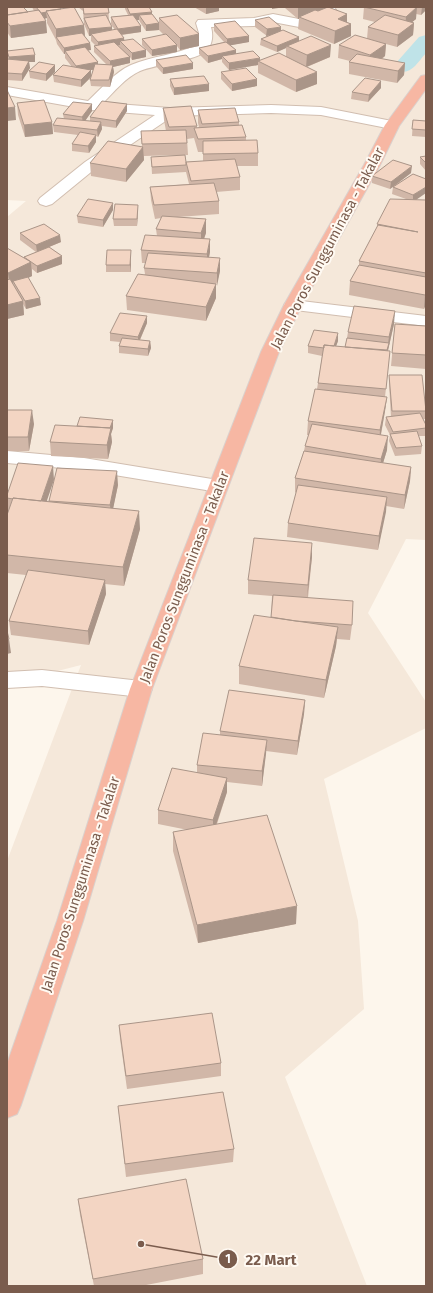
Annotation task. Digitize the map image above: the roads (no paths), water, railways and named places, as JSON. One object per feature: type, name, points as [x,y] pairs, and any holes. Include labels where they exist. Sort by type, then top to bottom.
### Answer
[{"type":"highway","name":"Jalan Poros Sungguminasa - Takalar","points":[[7,1105],[70,920],[141,689],[270,352],[292,305],[372,165],[392,125],[426,79]]},
{"type":"street","points":[[91,106],[120,79],[135,68],[191,53],[202,48],[205,42],[206,33],[203,23],[254,22],[273,18],[307,22],[333,14],[327,7]]},
{"type":"street","points":[[7,92],[91,106],[170,112],[278,109],[321,111],[392,125]]},
{"type":"street","points":[[46,201],[69,180],[98,158],[170,112]]},
{"type":"street","points":[[292,305],[426,321]]},
{"type":"street","points":[[7,457],[84,464],[218,486]]},
{"type":"street","points":[[7,680],[42,678],[141,689]]},
{"type":"waterway","points":[[403,67],[426,41]]},
{"type":"place","name":"22 Mart","points":[[141,1244]]}]
